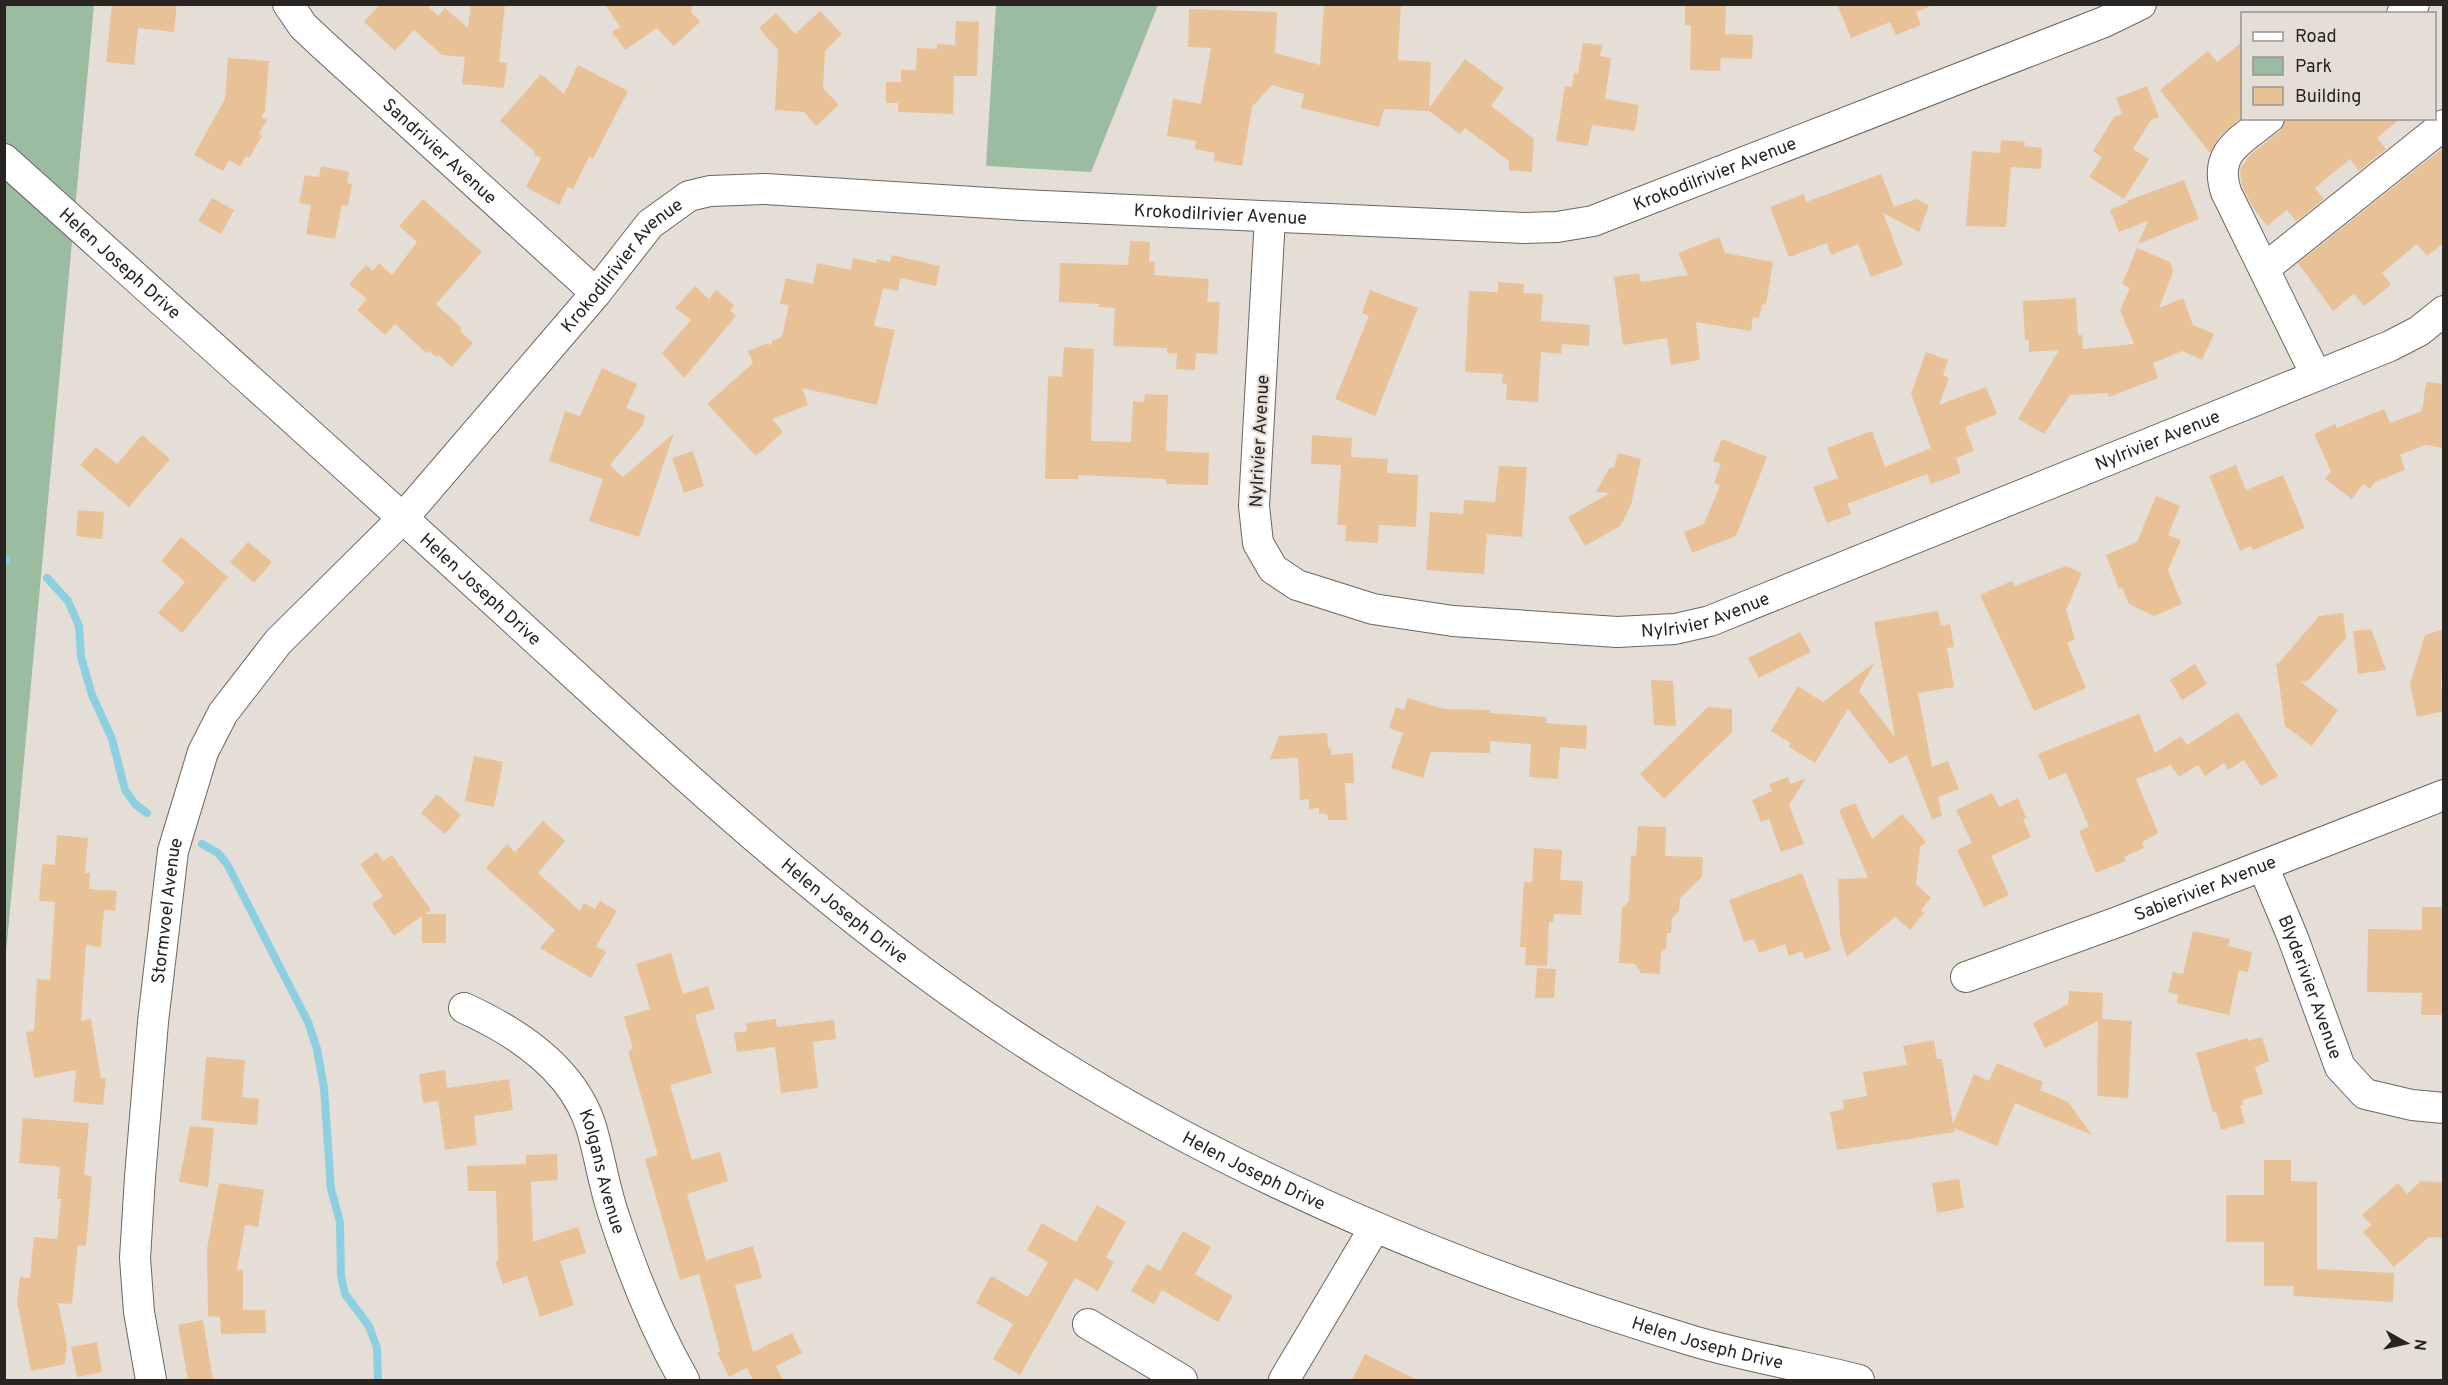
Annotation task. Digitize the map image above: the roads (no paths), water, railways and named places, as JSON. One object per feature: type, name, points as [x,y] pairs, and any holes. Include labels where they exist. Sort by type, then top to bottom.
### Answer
[{"type":"street","name":"Sandrivier Avenue","points":[[288,4],[303,26],[321,44],[596,293]]},
{"type":"street","name":"Krokodilrivier Avenue","points":[[403,518],[596,293],[650,225],[689,196],[710,191],[765,189],[1270,217],[1524,228],[1557,227],[1593,221],[2100,13],[2141,4]]},
{"type":"street","points":[[2266,120],[2226,152],[2221,177],[2226,192],[2316,375]]},
{"type":"street","points":[[2265,268],[2444,125]]},
{"type":"street","name":"Helen Joseph Drive","points":[[4,159],[762,843],[849,918],[958,1000],[1056,1063],[1244,1167],[1467,1266],[1700,1343],[1858,1380]]},
{"type":"street","name":"Nylrivier Avenue","points":[[1270,217],[1254,506],[1258,543],[1273,569],[1297,585],[1373,609],[1413,616],[1617,632],[1675,629],[1710,621],[2390,346],[2419,331],[2444,311]]},
{"type":"street","name":"Stormvoel Avenue","points":[[151,1380],[139,1312],[135,1257],[164,915],[173,851],[186,805],[203,752],[223,712],[248,678],[278,642],[403,518]]},
{"type":"street","name":"Sabierivier Avenue","points":[[1966,977],[2123,920],[2444,795]]},
{"type":"street","name":"Blyderivier Avenue","points":[[2263,866],[2294,938],[2340,1068],[2365,1094],[2412,1105],[2444,1108]]},
{"type":"street","name":"Kolgans Avenue","points":[[464,1008],[501,1024],[531,1045],[557,1071],[575,1094],[591,1128],[603,1183],[628,1258],[660,1338],[684,1380]]},
{"type":"street","points":[[1284,1380],[1375,1227]]},
{"type":"street","points":[[1088,1324],[1182,1380]]},
{"type":"waterway","points":[[47,578],[68,601],[79,626],[81,657],[92,695],[112,739],[125,790],[135,804],[147,813]]},
{"type":"waterway","points":[[202,844],[218,853],[227,864],[308,1022],[317,1049],[324,1088],[331,1189],[340,1222],[341,1276],[345,1294],[369,1326],[377,1348],[378,1380]]}]
